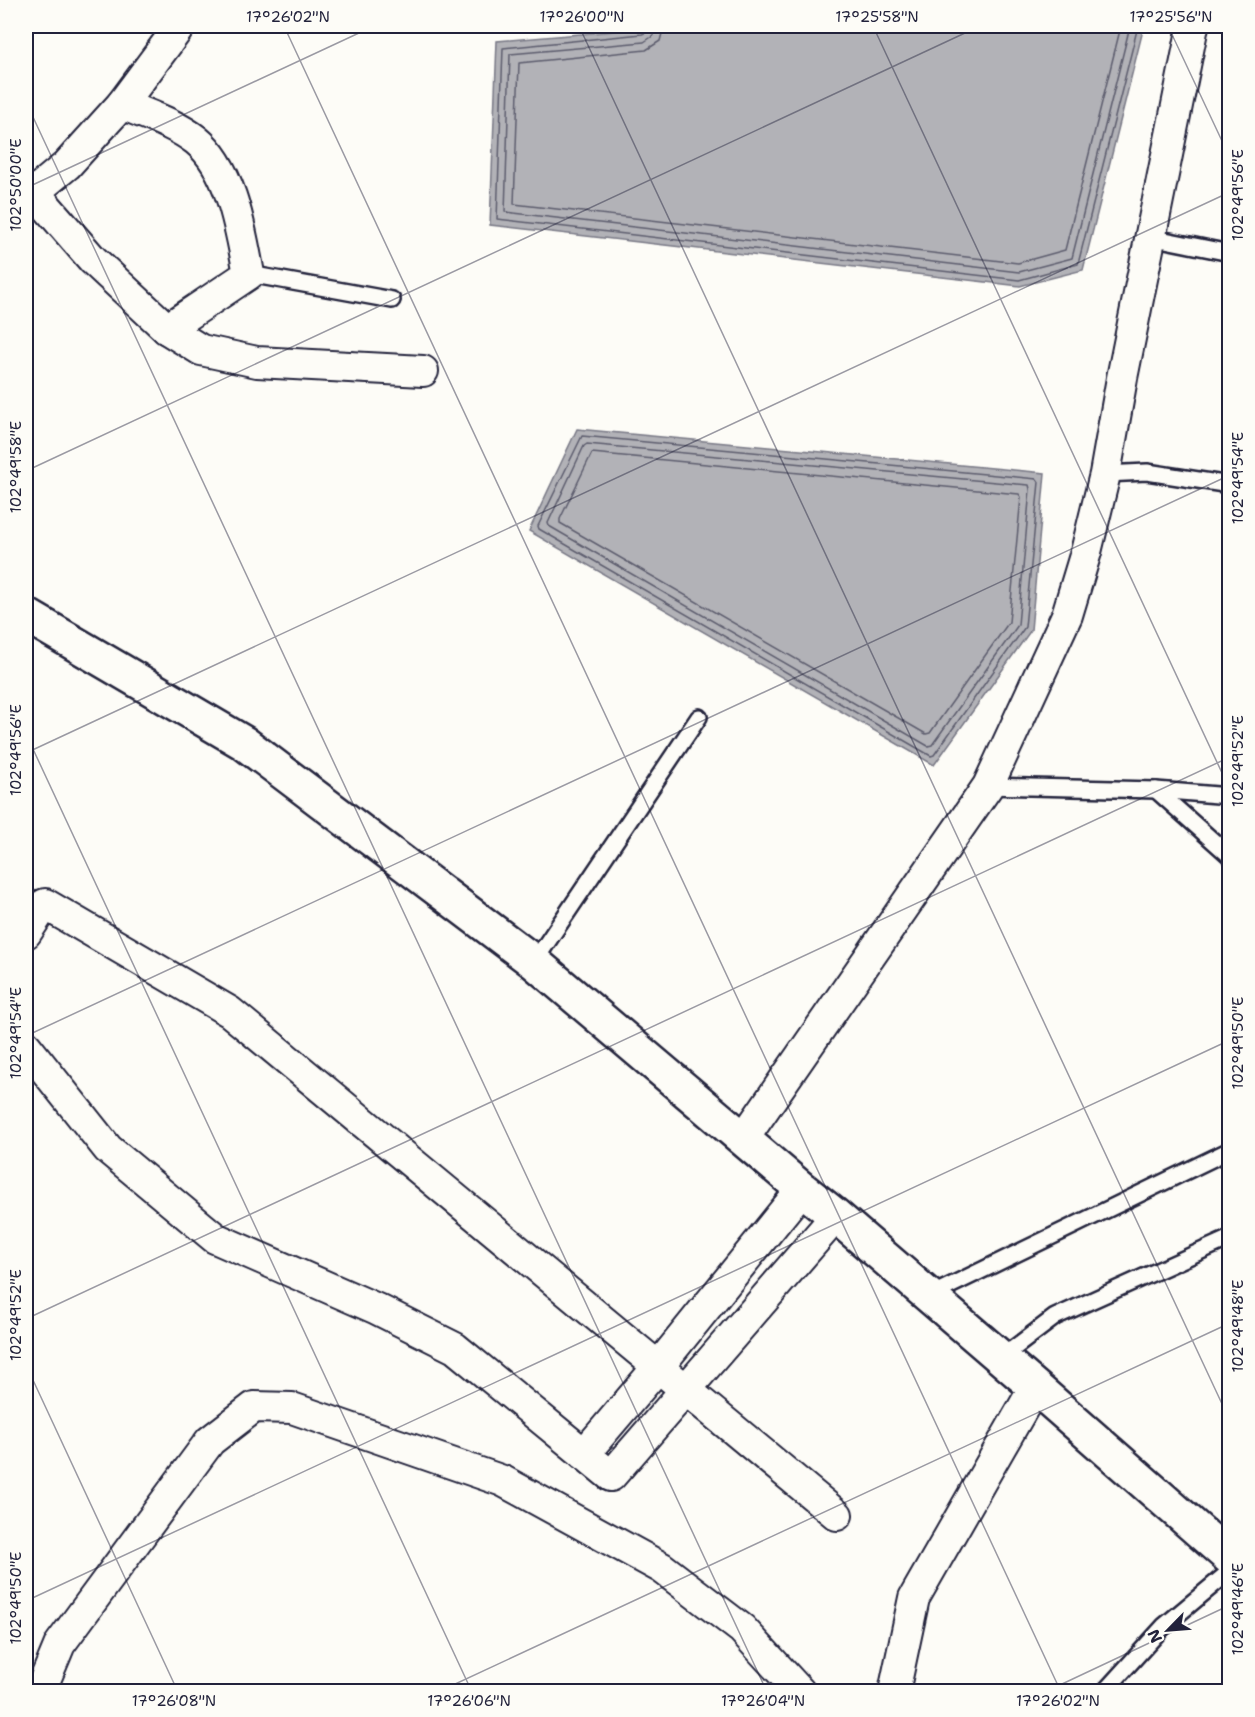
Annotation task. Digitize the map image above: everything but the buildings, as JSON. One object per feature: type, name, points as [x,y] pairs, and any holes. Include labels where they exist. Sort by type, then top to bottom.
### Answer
[{"type":"main road","points":[[26,615],[244,743],[534,962],[836,1216],[1230,1558]]},
{"type":"street","points":[[180,26],[122,104],[67,165],[30,195],[93,260],[167,330],[201,350],[257,362],[423,371]]},
{"type":"street","points":[[744,1138],[988,786],[1067,615],[1086,552],[1105,474],[1122,378],[1193,26]]},
{"type":"street","points":[[122,104],[173,125],[197,141],[214,161],[239,223],[249,274],[167,330]]},
{"type":"street","points":[[26,933],[45,904],[230,1012],[837,1515]]},
{"type":"street","points":[[26,1046],[108,1149],[215,1238],[377,1309],[455,1348],[611,1476],[836,1216]]},
{"type":"street","points":[[584,1454],[658,1367],[802,1189]]},
{"type":"street","points":[[894,1692],[915,1598],[1035,1387]]},
{"type":"street","points":[[40,1692],[60,1644],[210,1441],[254,1407],[292,1408],[502,1481],[662,1568],[742,1629],[800,1692]]},
{"type":"lane","points":[[1150,237],[1230,253]]},
{"type":"lane","points":[[249,274],[392,300]]},
{"type":"lane","points":[[1105,474],[1148,472],[1230,485]]},
{"type":"lane","points":[[534,962],[699,717]]},
{"type":"lane","points":[[988,786],[1156,790],[1230,796]]},
{"type":"lane","points":[[1156,790],[1230,856]]},
{"type":"lane","points":[[929,1296],[1230,1150]]},
{"type":"lane","points":[[1001,1358],[1055,1317],[1230,1238]]},
{"type":"lane","points":[[1104,1692],[1164,1626],[1230,1571]]},
{"type":"water","points":[[674,26],[1144,26],[1083,270],[1020,286],[490,225],[497,41]]},
{"type":"water","points":[[577,429],[1045,473],[1031,630],[934,765],[529,531]]}]
